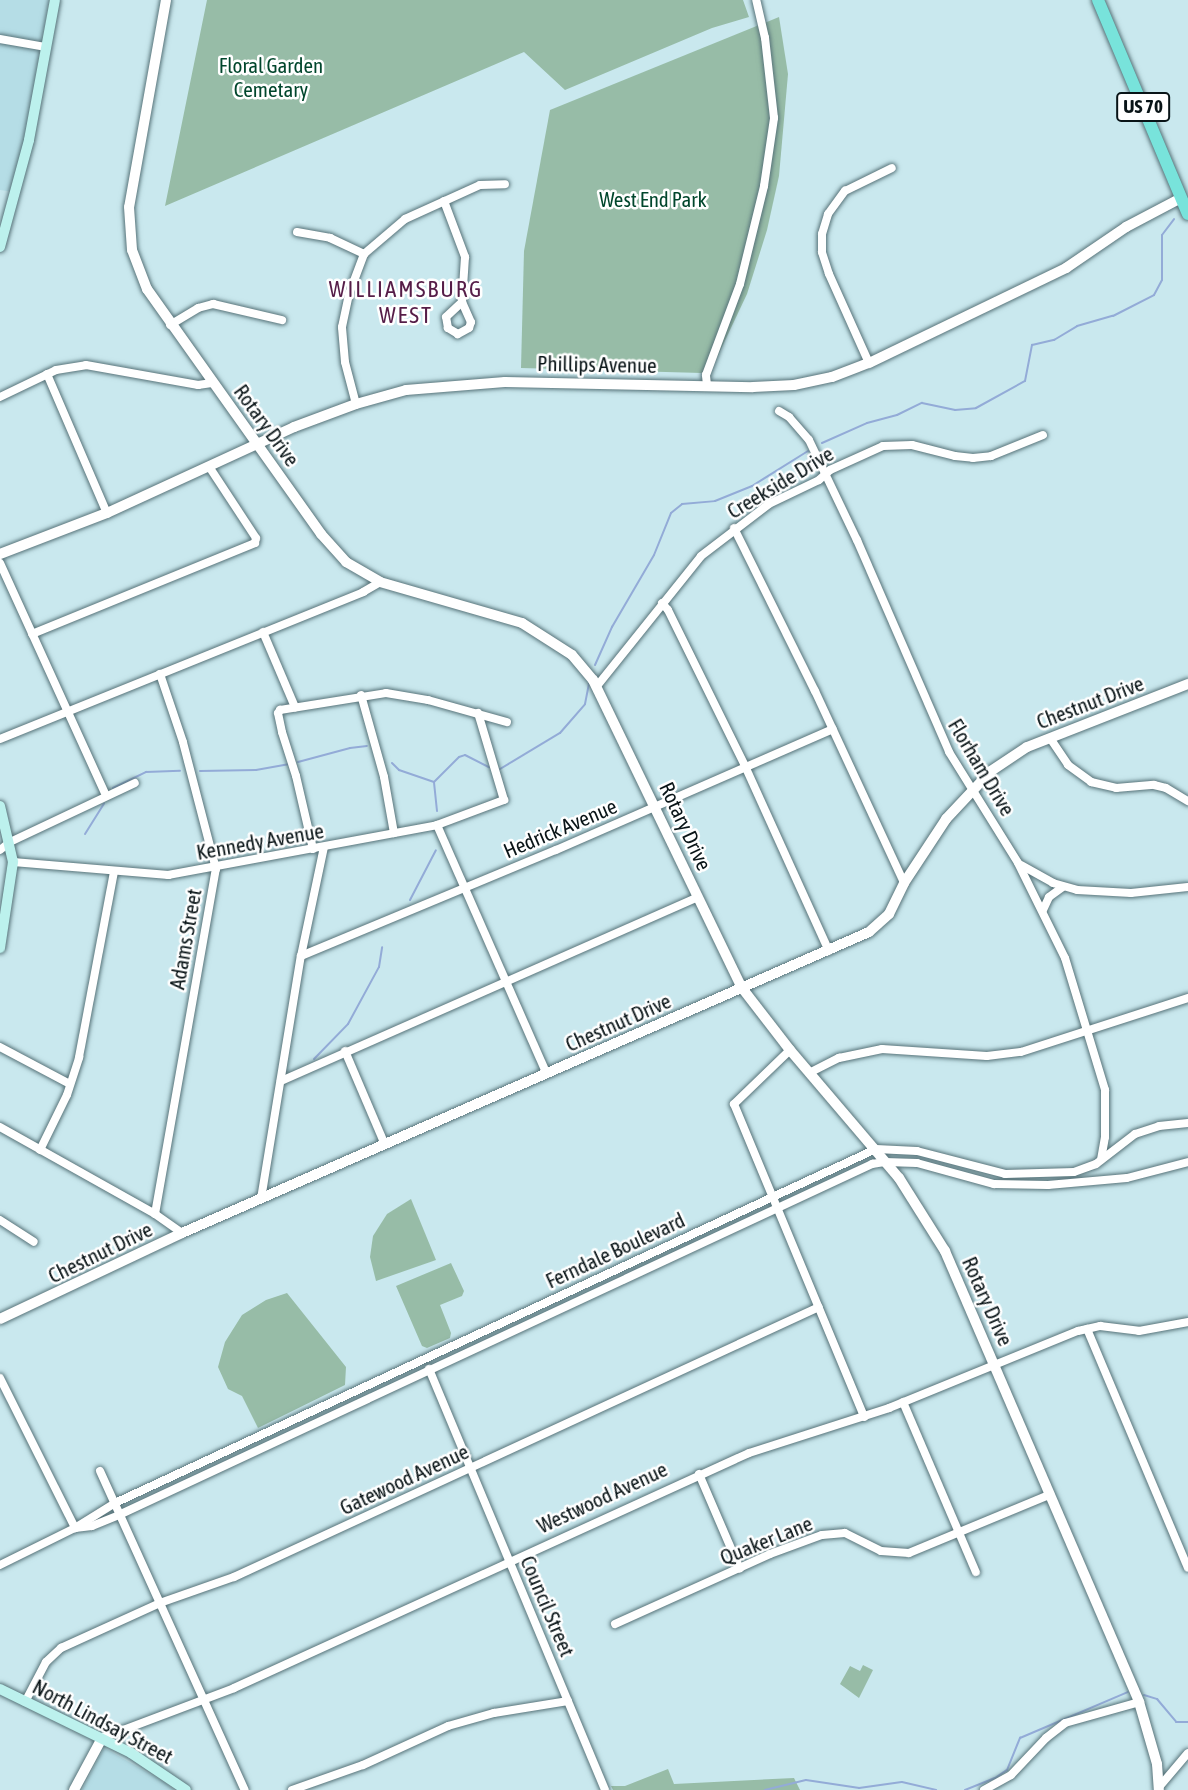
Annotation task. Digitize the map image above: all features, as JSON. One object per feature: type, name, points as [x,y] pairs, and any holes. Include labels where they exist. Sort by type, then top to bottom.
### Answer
[{"type":"main road","points":[[0,247],[20,182],[55,0]]},
{"type":"main road","name":"US 70","points":[[1098,0],[1188,214]]},
{"type":"main road","points":[[0,806],[13,862],[0,948]]},
{"type":"main road","name":"North Lindsay Street","points":[[0,1689],[151,1764],[187,1790]]},
{"type":"street","name":"Rotary Drive","points":[[166,0],[142,123],[128,221],[132,250],[141,277],[170,325],[332,548],[346,562],[380,582],[522,623],[572,655],[597,686],[741,988],[809,1073],[876,1149],[932,1229],[995,1365],[1139,1702],[1150,1736],[1159,1788]]},
{"type":"street","points":[[707,385],[706,375],[740,284],[764,186],[774,118],[765,37],[756,0]]},
{"type":"street","points":[[0,39],[46,47]]},
{"type":"street","points":[[869,363],[828,274],[822,252],[822,234],[828,214],[845,191],[892,168]]},
{"type":"street","points":[[356,404],[345,362],[342,327],[349,293],[364,254],[405,219],[480,185],[505,184]]},
{"type":"street","name":"Phillips Avenue","points":[[0,554],[107,513],[258,444],[356,404],[406,390],[505,382],[794,385],[832,377],[869,363],[1066,268],[1126,227],[1181,198]]},
{"type":"street","points":[[444,201],[465,257],[462,302]]},
{"type":"street","points":[[297,232],[330,238],[364,254]]},
{"type":"street","points":[[170,325],[198,307],[213,304],[282,320]]},
{"type":"street","points":[[0,397],[47,374],[86,365],[207,386],[212,383]]},
{"type":"street","points":[[47,374],[107,513]]},
{"type":"street","name":"Florham Drive","points":[[779,411],[800,428],[826,475],[943,740],[971,791],[1018,863],[1065,958],[1105,1090],[1105,1136],[1101,1160]]},
{"type":"street","name":"Creekside Drive","points":[[597,686],[701,556],[734,528],[769,504],[883,446],[912,445],[974,458],[991,456],[1043,435]]},
{"type":"street","points":[[32,634],[255,543],[210,468]]},
{"type":"street","points":[[734,528],[833,729],[904,883]]},
{"type":"street","points":[[0,563],[106,796]]},
{"type":"street","points":[[0,739],[380,582]]},
{"type":"street","points":[[662,603],[668,610],[744,766],[828,951]]},
{"type":"street","points":[[263,632],[295,706]]},
{"type":"street","name":"Adams Street","points":[[155,1214],[215,867],[183,742],[160,674]]},
{"type":"street","name":"Chestnut Drive","points":[[0,1319],[182,1233],[828,951],[881,923],[894,906],[904,883],[930,841],[971,791],[1007,759],[1051,738],[1188,684]]},
{"type":"street","points":[[313,849],[280,721],[281,710],[361,695],[399,694],[507,722]]},
{"type":"street","points":[[361,695],[384,777],[394,833]]},
{"type":"street","name":"Kennedy Avenue","points":[[13,862],[168,875],[437,825],[503,802],[504,797],[478,713]]},
{"type":"street","name":"Hedrick Avenue","points":[[301,956],[328,948],[833,729]]},
{"type":"street","points":[[1051,738],[1068,765],[1091,782],[1116,788],[1154,785],[1166,788],[1188,801]]},
{"type":"street","points":[[0,850],[10,842],[135,783]]},
{"type":"street","points":[[437,825],[547,1074]]},
{"type":"street","points":[[261,1199],[301,956],[324,847]]},
{"type":"street","points":[[1018,863],[1063,887],[1114,894],[1188,887]]},
{"type":"street","points":[[40,1150],[70,1084],[82,1045],[114,872]]},
{"type":"street","points":[[1043,911],[1049,897],[1063,887]]},
{"type":"street","points":[[281,1081],[698,897]]},
{"type":"street","points":[[809,1073],[839,1058],[868,1051],[898,1049],[999,1055],[1021,1052],[1188,998]]},
{"type":"street","points":[[0,1047],[70,1084]]},
{"type":"street","points":[[790,1050],[734,1104],[864,1417]]},
{"type":"street","points":[[345,1051],[385,1145]]},
{"type":"street","name":"Ferndale Boulevard","points":[[0,1565],[75,1528],[115,1503],[876,1149],[917,1150],[1005,1174],[1074,1172],[1089,1168],[1135,1134],[1159,1126],[1188,1123]]},
{"type":"street","points":[[0,1139],[3,1129],[155,1214],[182,1233]]},
{"type":"street","name":"Ferndale Boulevard","points":[[75,1528],[92,1526],[121,1514],[872,1164],[885,1161],[926,1165],[994,1184],[1076,1183],[1127,1178],[1188,1162]]},
{"type":"street","points":[[1074,1172],[1076,1183]]},
{"type":"street","points":[[0,1220],[34,1242]]},
{"type":"street","name":"Gatewood Avenue","points":[[25,1702],[46,1662],[57,1651],[160,1603],[234,1577],[819,1307]]},
{"type":"street","name":"Westwood Avenue","points":[[102,1738],[203,1700],[699,1474],[759,1450],[864,1417],[1087,1329],[1100,1326],[1139,1331],[1188,1322]]},
{"type":"street","points":[[1087,1329],[1188,1568]]},
{"type":"street","name":"Council Street","points":[[425,1359],[605,1790]]},
{"type":"street","points":[[0,1378],[75,1528]]},
{"type":"street","points":[[903,1402],[976,1572]]},
{"type":"street","points":[[100,1471],[245,1790]]},
{"type":"street","points":[[699,1474],[740,1569]]},
{"type":"street","name":"Quaker Lane","points":[[615,1623],[789,1547],[834,1532],[845,1533],[881,1551],[901,1554],[960,1533],[1049,1495]]},
{"type":"street","points":[[292,1790],[363,1765],[448,1726],[494,1713],[568,1701]]},
{"type":"street","points":[[984,1790],[1011,1775],[1046,1738],[1065,1723],[1139,1702]]},
{"type":"street","points":[[74,1790],[102,1738]]},
{"type":"street","points":[[1159,1788],[1188,1753]]},
{"type":"shaded area","points":[[0,0],[49,0],[15,192],[0,190]]},
{"type":"shaded area","points":[[106,1749],[164,1782],[174,1790],[82,1790]]},
{"type":"green space","name":"Floral Garden Cemetary","points":[[207,0],[743,0],[749,17],[712,28],[565,90],[524,52],[165,206]]},
{"type":"green space","name":"West End Park","points":[[779,17],[788,74],[779,176],[767,230],[747,294],[712,368],[702,373],[521,368],[524,251],[550,110]]},
{"type":"green space","points":[[411,1199],[436,1260],[376,1281],[370,1257],[373,1236],[387,1214]]},
{"type":"green space","points":[[451,1263],[464,1291],[462,1296],[440,1305],[451,1333],[450,1338],[427,1348],[422,1346],[396,1286]]},
{"type":"green space","points":[[287,1293],[346,1367],[345,1385],[258,1428],[242,1396],[228,1389],[218,1367],[225,1342],[242,1315],[266,1300]]},
{"type":"green space","points":[[863,1665],[873,1670],[859,1698],[840,1684],[850,1666],[860,1671]]},
{"type":"green space","points":[[668,1769],[674,1784],[794,1778],[800,1790],[613,1790],[611,1786],[625,1786]]},
{"type":"waterway","points":[[822,443],[922,403],[955,410],[976,408],[1025,381],[1032,345],[1054,340],[1077,326],[1113,316],[1154,295],[1162,280],[1162,235],[1174,219]]},
{"type":"waterway","points":[[595,665],[612,627],[654,555],[671,513],[682,504],[715,501],[752,486],[808,451]]},
{"type":"waterway","points":[[500,769],[560,733],[585,704],[589,683]]},
{"type":"waterway","points":[[298,762],[367,746]]},
{"type":"waterway","points":[[437,811],[434,782],[459,757],[465,755],[489,767]]},
{"type":"waterway","points":[[392,763],[399,770],[434,782]]},
{"type":"waterway","points":[[200,771],[256,770],[289,764]]},
{"type":"waterway","points":[[113,788],[146,772],[180,771]]},
{"type":"waterway","points":[[85,834],[104,804]]},
{"type":"waterway","points":[[410,900],[436,850]]},
{"type":"waterway","points":[[314,1059],[348,1024],[379,967],[382,947]]},
{"type":"waterway","points":[[965,1790],[1007,1770],[1020,1738],[1128,1692]]},
{"type":"waterway","points":[[1144,1695],[1157,1699],[1176,1722],[1188,1722]]},
{"type":"waterway","points":[[765,1790],[806,1780],[859,1788],[902,1782],[936,1790]]},
{"type":"district","name":"WILLIAMSBURG WEST","points":[[406,302]]}]
